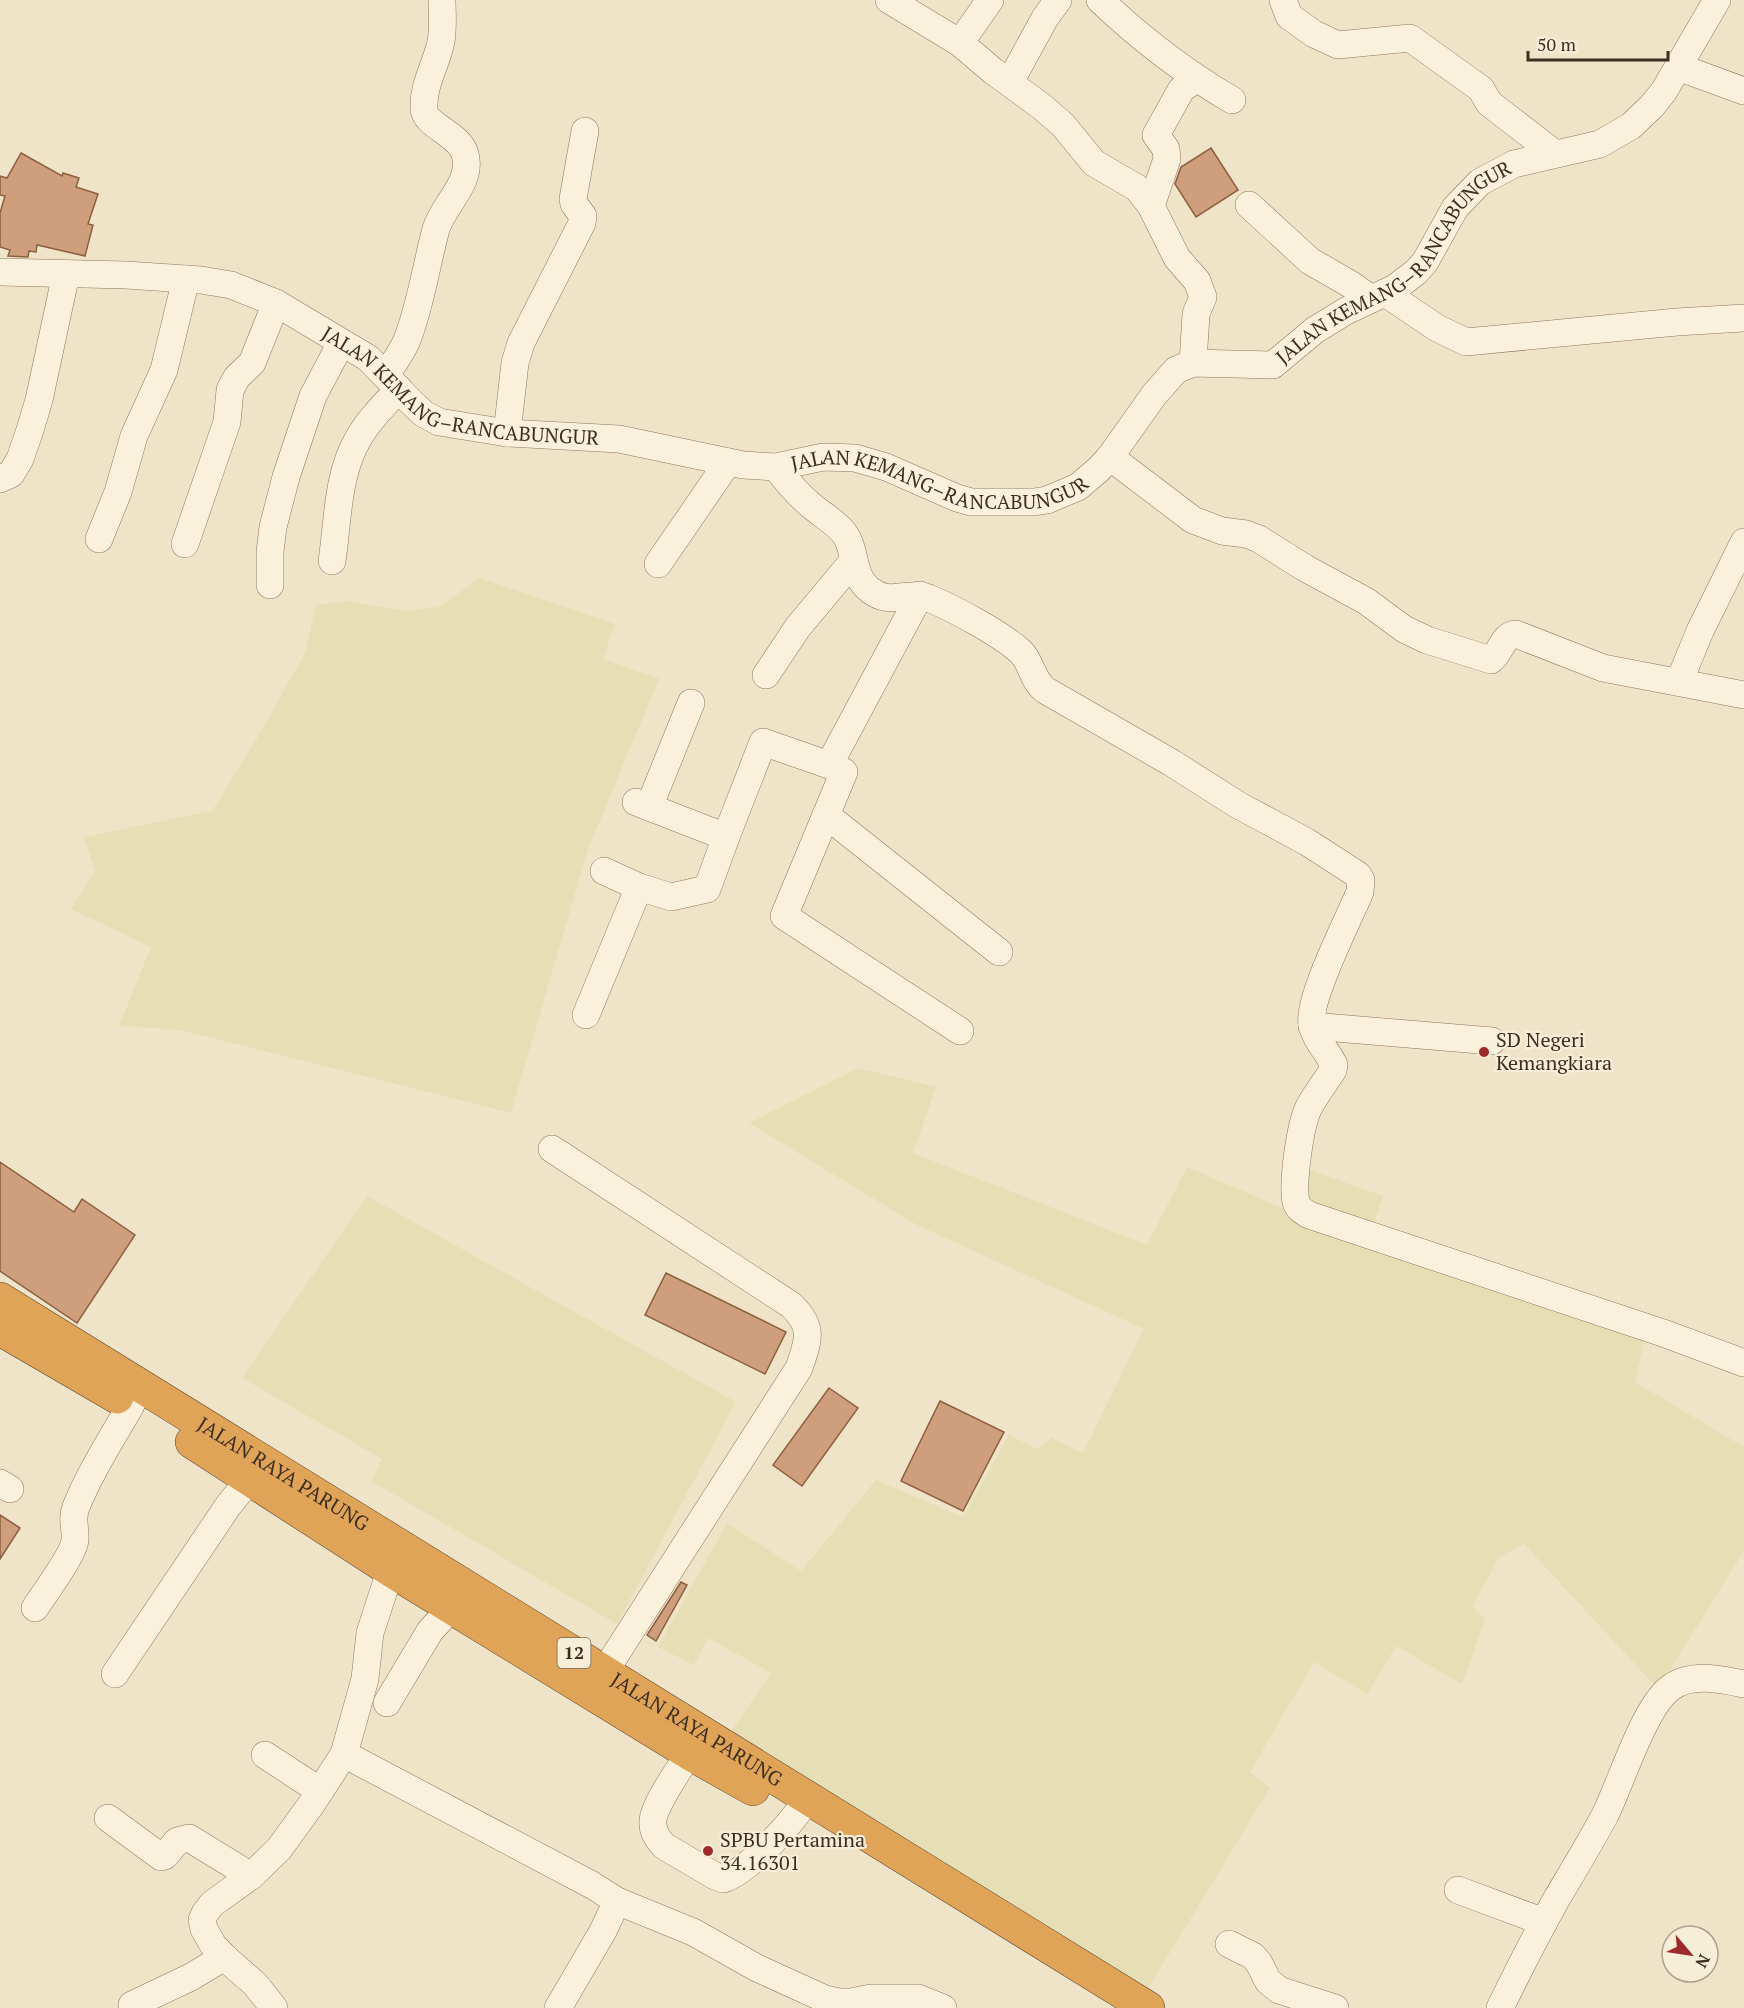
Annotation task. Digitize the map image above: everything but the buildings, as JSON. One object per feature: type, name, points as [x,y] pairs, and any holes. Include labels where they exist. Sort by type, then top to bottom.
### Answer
[{"type":"highway","name":"JALAN RAYA PARUNG","points":[[0,1299],[395,1558],[452,1607],[689,1753],[802,1807],[1148,2008]]},
{"type":"highway","name":"JALAN RAYA PARUNG","points":[[0,1329],[161,1421],[249,1479],[605,1671],[802,1807],[1117,2008]]},
{"type":"street","points":[[332,561],[342,487],[350,457],[363,430],[392,382],[420,302],[437,226],[461,186],[466,166],[465,153],[459,142],[428,119],[424,110],[428,82],[441,44],[442,0]]},
{"type":"street","points":[[889,0],[960,43],[1063,125],[1094,163],[1137,188],[1151,206],[1177,258],[1197,281],[1203,297],[1196,314],[1193,363]]},
{"type":"street","points":[[960,43],[990,0]]},
{"type":"street","points":[[1010,82],[1058,0]]},
{"type":"street","points":[[1100,0],[1124,23],[1195,79],[1232,100]]},
{"type":"street","points":[[1283,0],[1289,16],[1314,33],[1338,45],[1410,38],[1481,89],[1489,103],[1555,154]]},
{"type":"street","name":"JALAN KEMANG–RANCABUNGUR","points":[[0,272],[126,275],[231,285],[276,303],[368,358],[424,414],[440,422],[507,433],[619,439],[760,467],[776,467],[823,457],[855,458],[886,467],[964,500],[981,503],[1034,502],[1059,496],[1078,487],[1110,457],[1170,375],[1180,367],[1193,363],[1273,365],[1315,330],[1402,283],[1421,267],[1455,208],[1480,182],[1514,164],[1600,144],[1626,130],[1658,99],[1717,0]]},
{"type":"street","points":[[1678,67],[1744,91]]},
{"type":"street","points":[[1151,206],[1167,159],[1166,149],[1156,135],[1181,90],[1195,79]]},
{"type":"street","points":[[507,433],[515,363],[521,343],[582,223],[583,216],[573,199],[585,131]]},
{"type":"street","points":[[1249,204],[1310,261],[1350,284],[1467,342],[1744,318]]},
{"type":"street","points":[[0,479],[11,474],[20,459],[30,430],[39,400],[66,274]]},
{"type":"street","points":[[99,539],[116,498],[134,436],[164,370],[186,279]]},
{"type":"street","points":[[184,544],[227,422],[231,386],[252,363],[276,303]]},
{"type":"street","points":[[270,585],[272,538],[286,477],[313,396],[341,342]]},
{"type":"street","points":[[1110,457],[1193,520],[1222,531],[1246,534],[1259,539],[1305,568],[1366,601],[1404,629],[1427,640],[1491,660],[1496,656],[1507,637],[1510,634],[1516,634],[1603,668],[1744,695]]},
{"type":"street","points":[[658,564],[728,462]]},
{"type":"street","points":[[776,467],[793,489],[844,533],[860,579],[876,595],[890,599],[920,595],[967,618],[1014,647],[1028,661],[1038,683],[1053,695],[1239,805],[1307,842],[1358,875],[1361,880],[1360,892],[1324,976],[1311,1018],[1319,1043],[1334,1065],[1334,1070],[1312,1101],[1303,1122],[1295,1192],[1300,1209],[1309,1215],[1663,1333],[1744,1363]]},
{"type":"street","points":[[1679,682],[1700,631],[1744,542]]},
{"type":"street","points":[[766,675],[798,627],[854,560]]},
{"type":"street","points":[[829,765],[920,595]]},
{"type":"street","points":[[691,703],[642,805],[726,837]]},
{"type":"street","points":[[604,871],[639,887],[671,897],[706,889],[763,742],[829,765],[844,772],[784,916],[960,1031]]},
{"type":"street","points":[[826,815],[999,952]]},
{"type":"street","points":[[586,1016],[639,887]]},
{"type":"street","points":[[1312,1026],[1492,1041]]},
{"type":"street","points":[[552,1149],[791,1305],[804,1318],[808,1332],[806,1348],[799,1368],[605,1671]]},
{"type":"street","points":[[35,1608],[75,1541],[73,1515],[75,1508],[131,1405]]},
{"type":"street","points":[[115,1674],[228,1506],[249,1479]]},
{"type":"street","points":[[274,2008],[255,1983],[213,1945],[202,1920],[212,1904],[251,1876],[279,1850],[344,1754],[365,1679],[370,1633],[395,1558]]},
{"type":"street","points":[[387,1702],[430,1631],[452,1607]]},
{"type":"street","points":[[1500,2008],[1544,1922],[1606,1813],[1641,1734],[1660,1700],[1669,1689],[1688,1680],[1716,1678],[1744,1684]]},
{"type":"street","points":[[689,1753],[659,1805],[653,1819],[654,1828],[657,1839],[664,1845],[715,1876],[723,1879],[741,1870],[802,1807]]},
{"type":"street","points":[[344,1754],[617,1901],[693,1932],[757,1968],[825,1999],[839,2002],[895,1996],[918,1998],[943,2008]]},
{"type":"street","points":[[264,1755],[320,1791]]},
{"type":"street","points":[[108,1818],[160,1857],[165,1856],[177,1841],[189,1838],[251,1876]]},
{"type":"street","points":[[1458,1890],[1544,1922]]},
{"type":"street","points":[[558,2008],[603,1932],[617,1901]]},
{"type":"street","points":[[1229,1944],[1253,1956],[1268,1982],[1279,1990],[1335,2008]]},
{"type":"street","points":[[132,2005],[191,1977],[224,1957]]},
{"type":"shaded area","points":[[480,578],[615,624],[603,659],[659,679],[588,849],[511,1113],[181,1030],[119,1026],[151,947],[71,909],[95,871],[84,837],[212,811],[259,735],[305,653],[316,605],[349,601],[406,611],[439,607]]},
{"type":"shaded area","points":[[858,1068],[936,1087],[913,1153],[1147,1245],[1187,1167],[1287,1210],[1645,1338],[1635,1382],[1744,1447],[1744,1551],[1658,1689],[1524,1544],[1499,1557],[1473,1606],[1485,1620],[1462,1684],[1396,1646],[1367,1694],[1314,1662],[1250,1772],[1270,1788],[1144,1995],[730,1733],[771,1673],[708,1638],[694,1665],[658,1647],[727,1523],[801,1571],[876,1480],[963,1517],[1009,1435],[1038,1449],[1051,1438],[1083,1453],[1144,1329],[917,1225],[749,1123]]},
{"type":"shaded area","points":[[1301,1167],[1383,1196],[1371,1233],[1310,1213]]},
{"type":"shaded area","points":[[367,1196],[736,1402],[617,1624],[371,1481],[382,1459],[242,1378]]},
{"type":"place","name":"SD Negeri Kemangkiara","points":[[1484,1052]]},
{"type":"place","name":"SPBU Pertamina 34.16301","points":[[708,1851]]}]
